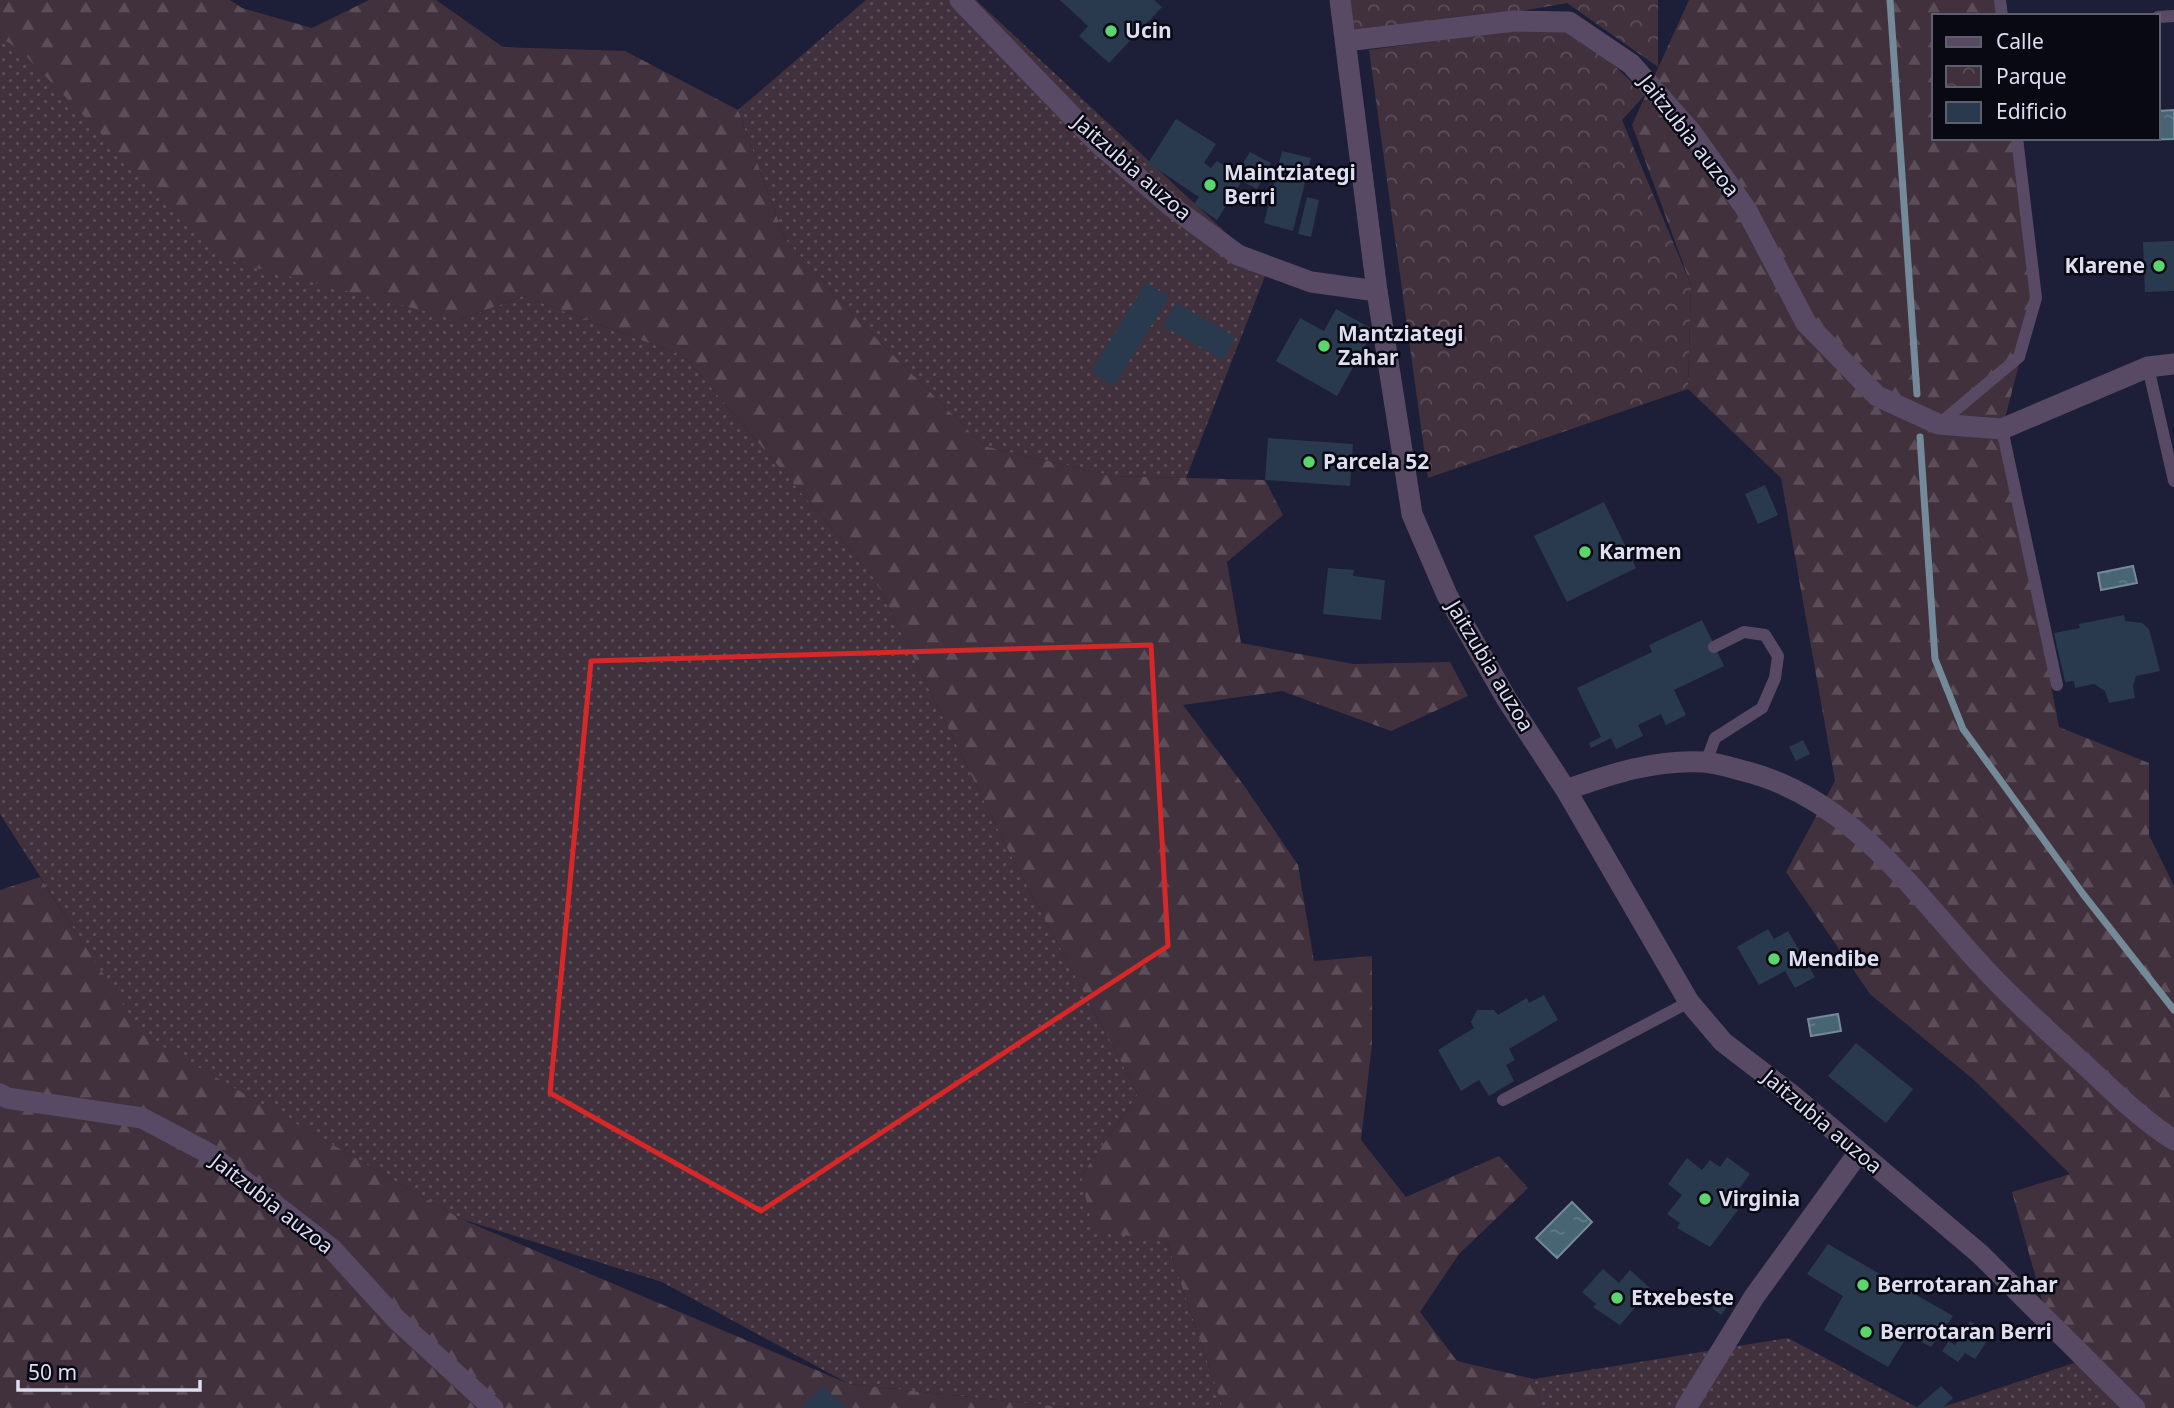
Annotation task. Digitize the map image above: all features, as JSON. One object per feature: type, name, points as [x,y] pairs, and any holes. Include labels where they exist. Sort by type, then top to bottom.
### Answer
[{"type":"street","name":"Jaitzubia auzoa","points":[[960,0],[1099,144],[1171,206],[1238,255],[1311,282],[1377,291]]},
{"type":"street","name":"Jaitzubia auzoa","points":[[1340,0],[1377,291],[1412,514],[1447,595],[1506,698],[1566,790],[1689,1002],[1723,1042],[1980,1254],[2135,1408]]},
{"type":"street","name":"Jaitzubia auzoa","points":[[1346,41],[1514,21],[1569,22],[1631,64],[1692,133],[1746,209],[1806,323],[1877,396],[1938,424],[2002,429],[2148,367],[2174,364]]},
{"type":"street","points":[[1566,790],[1613,773],[1655,763],[1706,762],[1765,776],[1811,796],[1858,832],[1931,906],[1983,966],[2064,1046],[2147,1122],[2174,1140]]},
{"type":"street","name":"Jaitzubia auzoa","points":[[0,1094],[7,1098],[142,1118],[208,1153],[332,1250],[396,1319],[493,1408]]},
{"type":"street","points":[[1686,1408],[1754,1297],[1859,1152]]},
{"type":"lane","points":[[1938,424],[2019,357],[2036,298],[2017,140]]},
{"type":"lane","points":[[2148,367],[2174,481]]},
{"type":"lane","points":[[2002,429],[2057,685]]},
{"type":"lane","points":[[1706,762],[1716,738],[1762,708],[1775,678],[1778,656],[1765,635],[1744,632],[1714,647]]},
{"type":"lane","points":[[1503,1100],[1689,1002]]},
{"type":"highlighted area","points":[[1151,645],[1168,946],[761,1211],[550,1093],[591,661]]},
{"type":"green space","points":[[0,0],[230,0],[242,8],[312,28],[369,0],[436,0],[503,47],[625,51],[738,110],[785,239],[860,322],[984,446],[1113,476],[1265,480],[1283,515],[1227,562],[1241,643],[1353,664],[1450,662],[1468,696],[1391,731],[1282,691],[1183,705],[1245,787],[1298,865],[1314,961],[1372,956],[1372,1044],[1361,1140],[1406,1197],[1499,1156],[1528,1188],[1459,1254],[1420,1312],[1457,1361],[1534,1379],[1542,1408],[1223,1408],[1167,1242],[1093,1230],[1081,1176],[1138,1094],[1007,848],[875,579],[684,356],[523,296],[459,320],[222,259],[21,51],[0,37]]},
{"type":"green space","points":[[866,0],[976,0],[1267,271],[1186,478],[1113,476],[984,446],[860,322],[785,239],[738,110]]},
{"type":"green space","points":[[1342,0],[1658,0],[1658,67],[1567,3],[1346,41]]},
{"type":"green space","points":[[1689,0],[1997,0],[1999,14],[1932,14],[1932,140],[2015,140],[2036,298],[2002,430],[2059,727],[2149,763],[2149,835],[2174,886],[2174,1408],[2135,1408],[2048,1322],[2012,1192],[2070,1174],[1974,1080],[1870,994],[1786,872],[1835,781],[1781,478],[1688,389],[1691,285],[1632,125]]},
{"type":"green space","points":[[1569,22],[1645,95],[1622,120],[1691,285],[1688,389],[1428,478],[1369,50]]},
{"type":"green space","points":[[0,37],[459,320],[523,296],[684,356],[875,579],[1007,848],[1138,1094],[1081,1176],[1167,1242],[1223,1408],[1072,1408],[849,1384],[662,1282],[461,1219],[142,1035],[0,814]]},
{"type":"green space","points":[[40,877],[143,1035],[461,1219],[849,1384],[1072,1408],[0,1408],[0,890]]},
{"type":"green space","points":[[1788,1338],[1918,1408],[1542,1408],[1534,1379]]},
{"type":"green space","points":[[2086,1359],[2135,1408],[1940,1408]]},
{"type":"water","points":[[2174,110],[2174,139],[2160,139],[2160,111]]},
{"type":"water","points":[[2133,566],[2137,583],[2101,590],[2098,573]]},
{"type":"water","points":[[1838,1014],[1841,1031],[1811,1036],[1808,1019]]},
{"type":"water","points":[[1572,1202],[1592,1222],[1557,1258],[1536,1238]]},
{"type":"building","name":"Ucin","points":[[1060,0],[1154,0],[1162,7],[1109,63],[1079,36],[1088,26]]},
{"type":"building","name":"Maintziategi Berri","points":[[1176,119],[1216,144],[1204,163],[1211,168],[1217,161],[1237,173],[1250,152],[1271,163],[1257,189],[1242,181],[1217,220],[1194,204],[1199,197],[1148,163]]},
{"type":"building","points":[[1282,151],[1311,158],[1293,231],[1264,223]]},
{"type":"building","points":[[1307,197],[1319,200],[1311,237],[1298,234]]},
{"type":"building","name":"Klarene","points":[[2174,241],[2174,291],[2145,292],[2143,242]]},
{"type":"building","points":[[1146,282],[1169,297],[1114,386],[1091,372]]},
{"type":"building","points":[[1176,303],[1236,337],[1223,360],[1163,326]]},
{"type":"building","name":"Mantziategi Zahar","points":[[1336,309],[1374,330],[1337,396],[1276,361],[1300,318],[1324,331]]},
{"type":"building","name":"Parcela 52","points":[[1268,438],[1353,444],[1350,486],[1265,480]]},
{"type":"building","points":[[1765,485],[1778,515],[1758,524],[1745,494]]},
{"type":"building","name":"Karmen","points":[[1604,502],[1636,568],[1567,602],[1534,536]]},
{"type":"building","points":[[1328,568],[1354,570],[1353,576],[1385,580],[1381,620],[1323,614]]},
{"type":"building","points":[[2124,615],[2125,621],[2142,623],[2149,629],[2160,671],[2136,676],[2133,686],[2135,698],[2109,703],[2105,691],[2094,684],[2075,688],[2074,681],[2065,682],[2054,633],[2080,628],[2079,624]]},
{"type":"building","points":[[1702,620],[1724,666],[1674,690],[1686,715],[1666,725],[1661,714],[1638,725],[1643,736],[1616,749],[1611,738],[1591,748],[1589,743],[1601,737],[1577,688],[1652,652],[1649,645]]},
{"type":"building","points":[[1803,740],[1810,754],[1796,761],[1789,747]]},
{"type":"building","name":"Mendibe","points":[[1768,929],[1774,939],[1788,931],[1815,977],[1795,988],[1785,971],[1759,985],[1737,947]]},
{"type":"building","points":[[1544,995],[1558,1020],[1509,1049],[1515,1060],[1506,1065],[1514,1081],[1489,1096],[1479,1080],[1461,1091],[1438,1050],[1474,1028],[1471,1022],[1477,1010],[1494,1010],[1498,1015],[1527,998],[1529,1003]]},
{"type":"building","points":[[1856,1043],[1913,1089],[1886,1123],[1828,1076]]},
{"type":"building","name":"Virginia","points":[[1727,1157],[1750,1174],[1729,1203],[1738,1210],[1710,1247],[1677,1228],[1680,1223],[1667,1214],[1682,1195],[1668,1184],[1687,1158],[1702,1170],[1710,1160],[1720,1167]]},
{"type":"building","name":"Berrotaran Zahar","points":[[1828,1244],[1953,1316],[1931,1347],[1908,1335],[1888,1367],[1824,1330],[1843,1296],[1807,1274]]},
{"type":"building","name":"Etxebeste","points":[[1603,1269],[1619,1283],[1630,1270],[1651,1289],[1620,1325],[1593,1307],[1596,1304],[1582,1292]]},
{"type":"building","points":[[1703,1290],[1712,1298],[1704,1307],[1695,1300]]},
{"type":"building","points":[[1718,1300],[1727,1307],[1721,1315],[1712,1308]]},
{"type":"building","points":[[1970,1321],[1991,1335],[1975,1359],[1965,1353],[1958,1362],[1942,1351],[1949,1341],[1955,1345]]},
{"type":"building","points":[[822,1386],[847,1408],[802,1408]]},
{"type":"building","points":[[1941,1386],[1953,1398],[1942,1408],[1916,1408]]},
{"type":"waterway","points":[[1890,0],[1917,394]]},
{"type":"waterway","points":[[1920,437],[1935,659],[1963,729],[2083,894],[2174,1010]]},
{"type":"place","name":"Ucin","points":[[1111,31]]},
{"type":"place","name":"Maintziategi Berri","points":[[1210,185]]},
{"type":"place","name":"Klarene","points":[[2159,266]]},
{"type":"place","name":"Mantziategi Zahar","points":[[1324,346]]},
{"type":"place","name":"Parcela 52","points":[[1309,462]]},
{"type":"place","name":"Karmen","points":[[1585,552]]},
{"type":"place","name":"Mendibe","points":[[1774,959]]},
{"type":"place","name":"Virginia","points":[[1705,1199]]},
{"type":"place","name":"Berrotaran Zahar","points":[[1863,1285]]},
{"type":"place","name":"Etxebeste","points":[[1617,1298]]},
{"type":"place","name":"Berrotaran Berri","points":[[1866,1332]]}]
